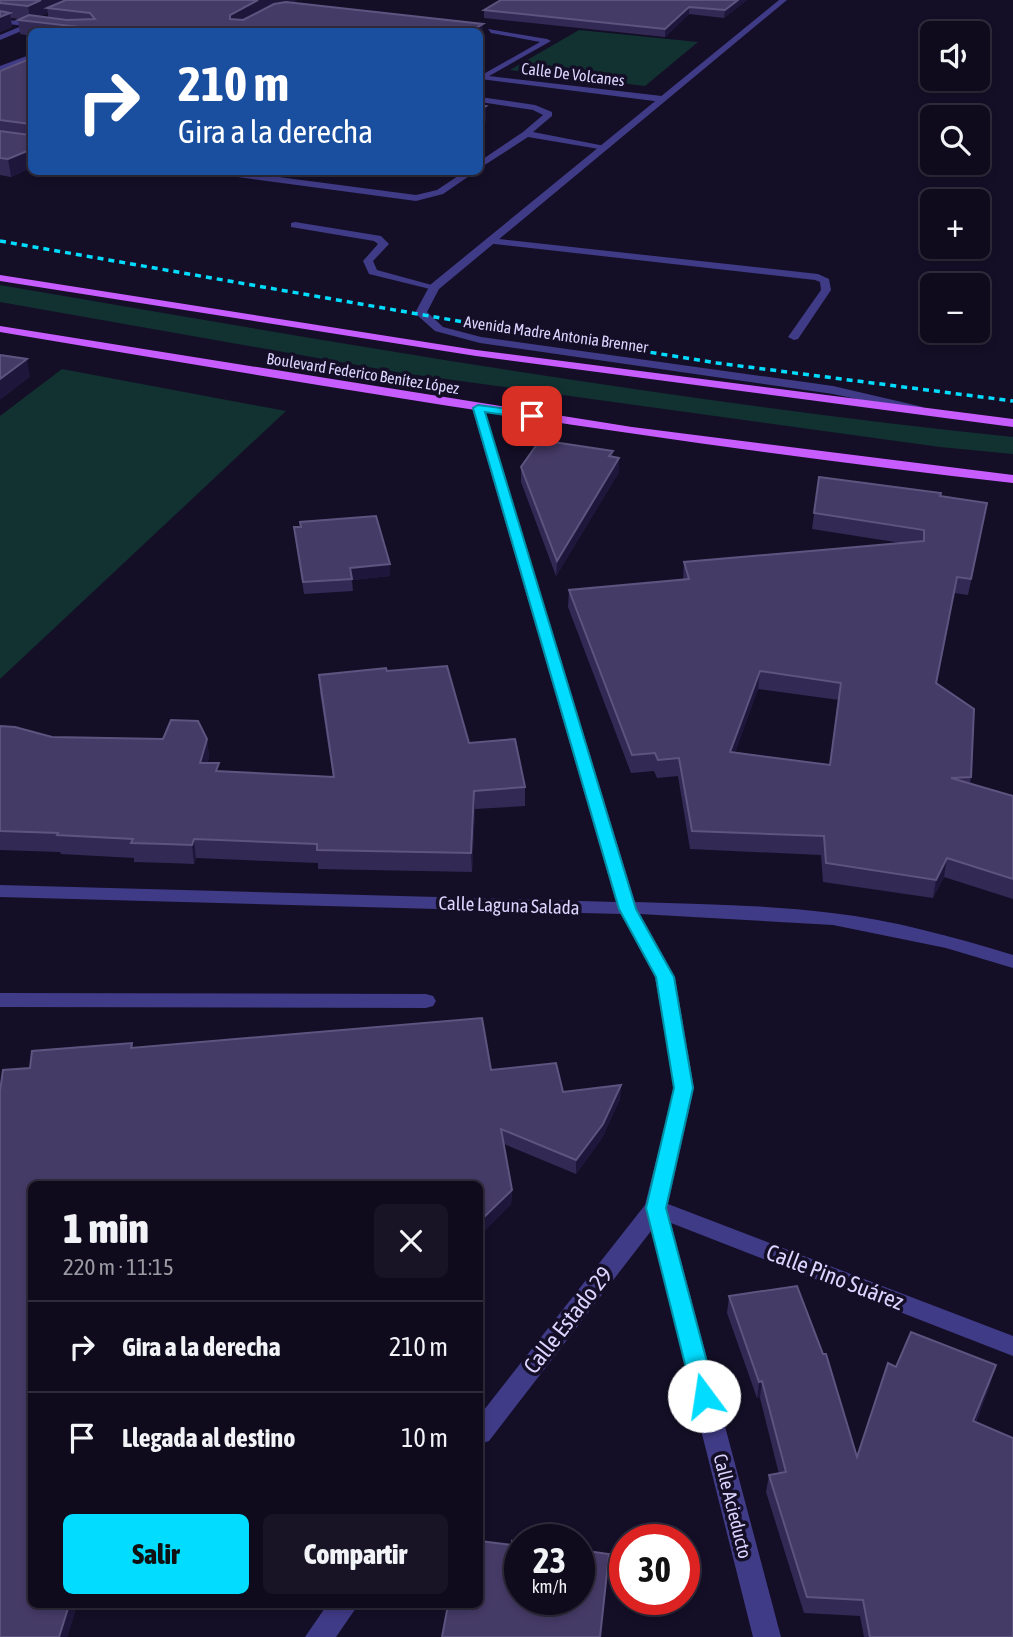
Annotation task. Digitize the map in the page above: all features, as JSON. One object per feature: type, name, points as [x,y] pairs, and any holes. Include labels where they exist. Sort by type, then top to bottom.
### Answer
[{"type":"main road","name":"Boulevard Federico Benítez López","points":[[0,278],[477,353],[1013,423]]},
{"type":"main road","name":"Boulevard Federico Benítez López","points":[[0,329],[478,408],[692,439],[1013,479]]},
{"type":"street","points":[[295,225],[377,238],[384,244],[368,261],[373,272],[433,287],[783,0]]},
{"type":"street","points":[[0,38],[44,20]]},
{"type":"street","points":[[0,21],[56,27]]},
{"type":"street","points":[[483,77],[547,41],[491,31]]},
{"type":"street","points":[[0,69],[28,58]]},
{"type":"street","name":"Calle De Volcanes","points":[[483,78],[662,99]]},
{"type":"street","points":[[483,100],[536,108],[549,114],[526,134],[483,163]]},
{"type":"street","points":[[526,134],[605,147]]},
{"type":"street","points":[[245,175],[416,198],[440,192],[466,175]]},
{"type":"street","points":[[490,241],[818,277],[825,281],[826,290],[794,337]]},
{"type":"street","name":"Avenida Madre Antonia Brenner","points":[[433,287],[421,313],[439,329],[455,335],[833,390],[919,410]]},
{"type":"street","name":"Calle Acieducto","points":[[478,408],[628,909],[665,977],[684,1088],[656,1208],[766,1637]]},
{"type":"street","name":"Calle Laguna Salada","points":[[0,891],[710,910],[833,919],[948,942],[1013,962]]},
{"type":"street","points":[[0,1000],[426,1001]]},
{"type":"street","name":"Calle Pino Suárez","points":[[656,1208],[1013,1346]]},
{"type":"street","name":"Calle Estado 29","points":[[483,1429],[656,1208]]},
{"type":"street","points":[[319,1637],[342,1608]]},
{"type":"green space","points":[[579,30],[698,42],[645,86],[510,70]]},
{"type":"green space","points":[[0,285],[505,370],[759,407],[1013,437],[1013,454],[940,447],[402,373],[0,302]]},
{"type":"green space","points":[[62,369],[286,411],[0,679],[0,416]]},
{"type":"building","points":[[0,0],[41,0],[28,6],[0,3]]},
{"type":"building","points":[[66,0],[258,0],[230,15],[230,19],[243,20],[274,4],[286,2],[483,24],[476,28],[89,28],[18,20],[29,15],[67,20],[95,19],[90,13],[47,8]]},
{"type":"building","points":[[501,0],[738,0],[725,10],[689,7],[665,29],[484,10]]},
{"type":"building","points":[[28,60],[28,124],[0,120],[0,71]]},
{"type":"building","points":[[0,131],[28,135],[28,151],[8,159],[0,158]]},
{"type":"building","points":[[0,355],[27,359],[0,379]]},
{"type":"building","points":[[540,440],[613,451],[609,456],[619,458],[557,561],[521,467]]},
{"type":"building","points":[[819,477],[941,493],[940,496],[987,503],[971,579],[957,577],[936,683],[974,709],[971,777],[951,778],[1013,796],[1013,879],[947,858],[936,880],[826,863],[824,836],[692,831],[679,758],[658,760],[655,753],[632,755],[569,590],[689,579],[684,562],[924,541],[924,530],[814,513]],"holes":[[[760,671],[841,683],[830,765],[730,752]]]},
{"type":"building","points":[[376,516],[390,564],[350,568],[352,579],[303,582],[294,527],[301,527],[300,522]]},
{"type":"building","points":[[447,666],[469,743],[515,739],[525,787],[474,791],[471,853],[317,850],[317,844],[194,839],[192,845],[131,843],[133,839],[0,831],[0,726],[15,727],[52,737],[163,739],[171,720],[198,721],[207,739],[200,763],[219,763],[216,771],[334,777],[319,675],[386,668],[387,671]]},
{"type":"building","points":[[482,1018],[491,1070],[556,1063],[563,1092],[621,1085],[603,1124],[576,1160],[501,1129],[512,1190],[483,1218],[483,1181],[28,1181],[28,1608],[68,1608],[59,1637],[0,1637],[0,1091],[3,1070],[30,1068],[32,1051],[132,1043],[131,1048]]},
{"type":"building","points":[[797,1286],[823,1354],[826,1354],[857,1457],[888,1363],[896,1367],[911,1332],[996,1365],[973,1421],[1013,1438],[1013,1637],[870,1637],[863,1600],[807,1597],[769,1475],[786,1472],[762,1381],[759,1382],[729,1296]]},
{"type":"building","points":[[483,1541],[504,1544],[504,1615],[595,1615],[595,1552],[609,1554],[600,1637],[442,1637],[447,1608],[483,1608]]},
{"type":"railway","points":[[0,241],[498,328],[717,363],[1013,401]]},
{"type":"route","points":[[532,416],[478,408],[628,909],[665,977],[684,1088],[656,1208],[704,1396]]}]
